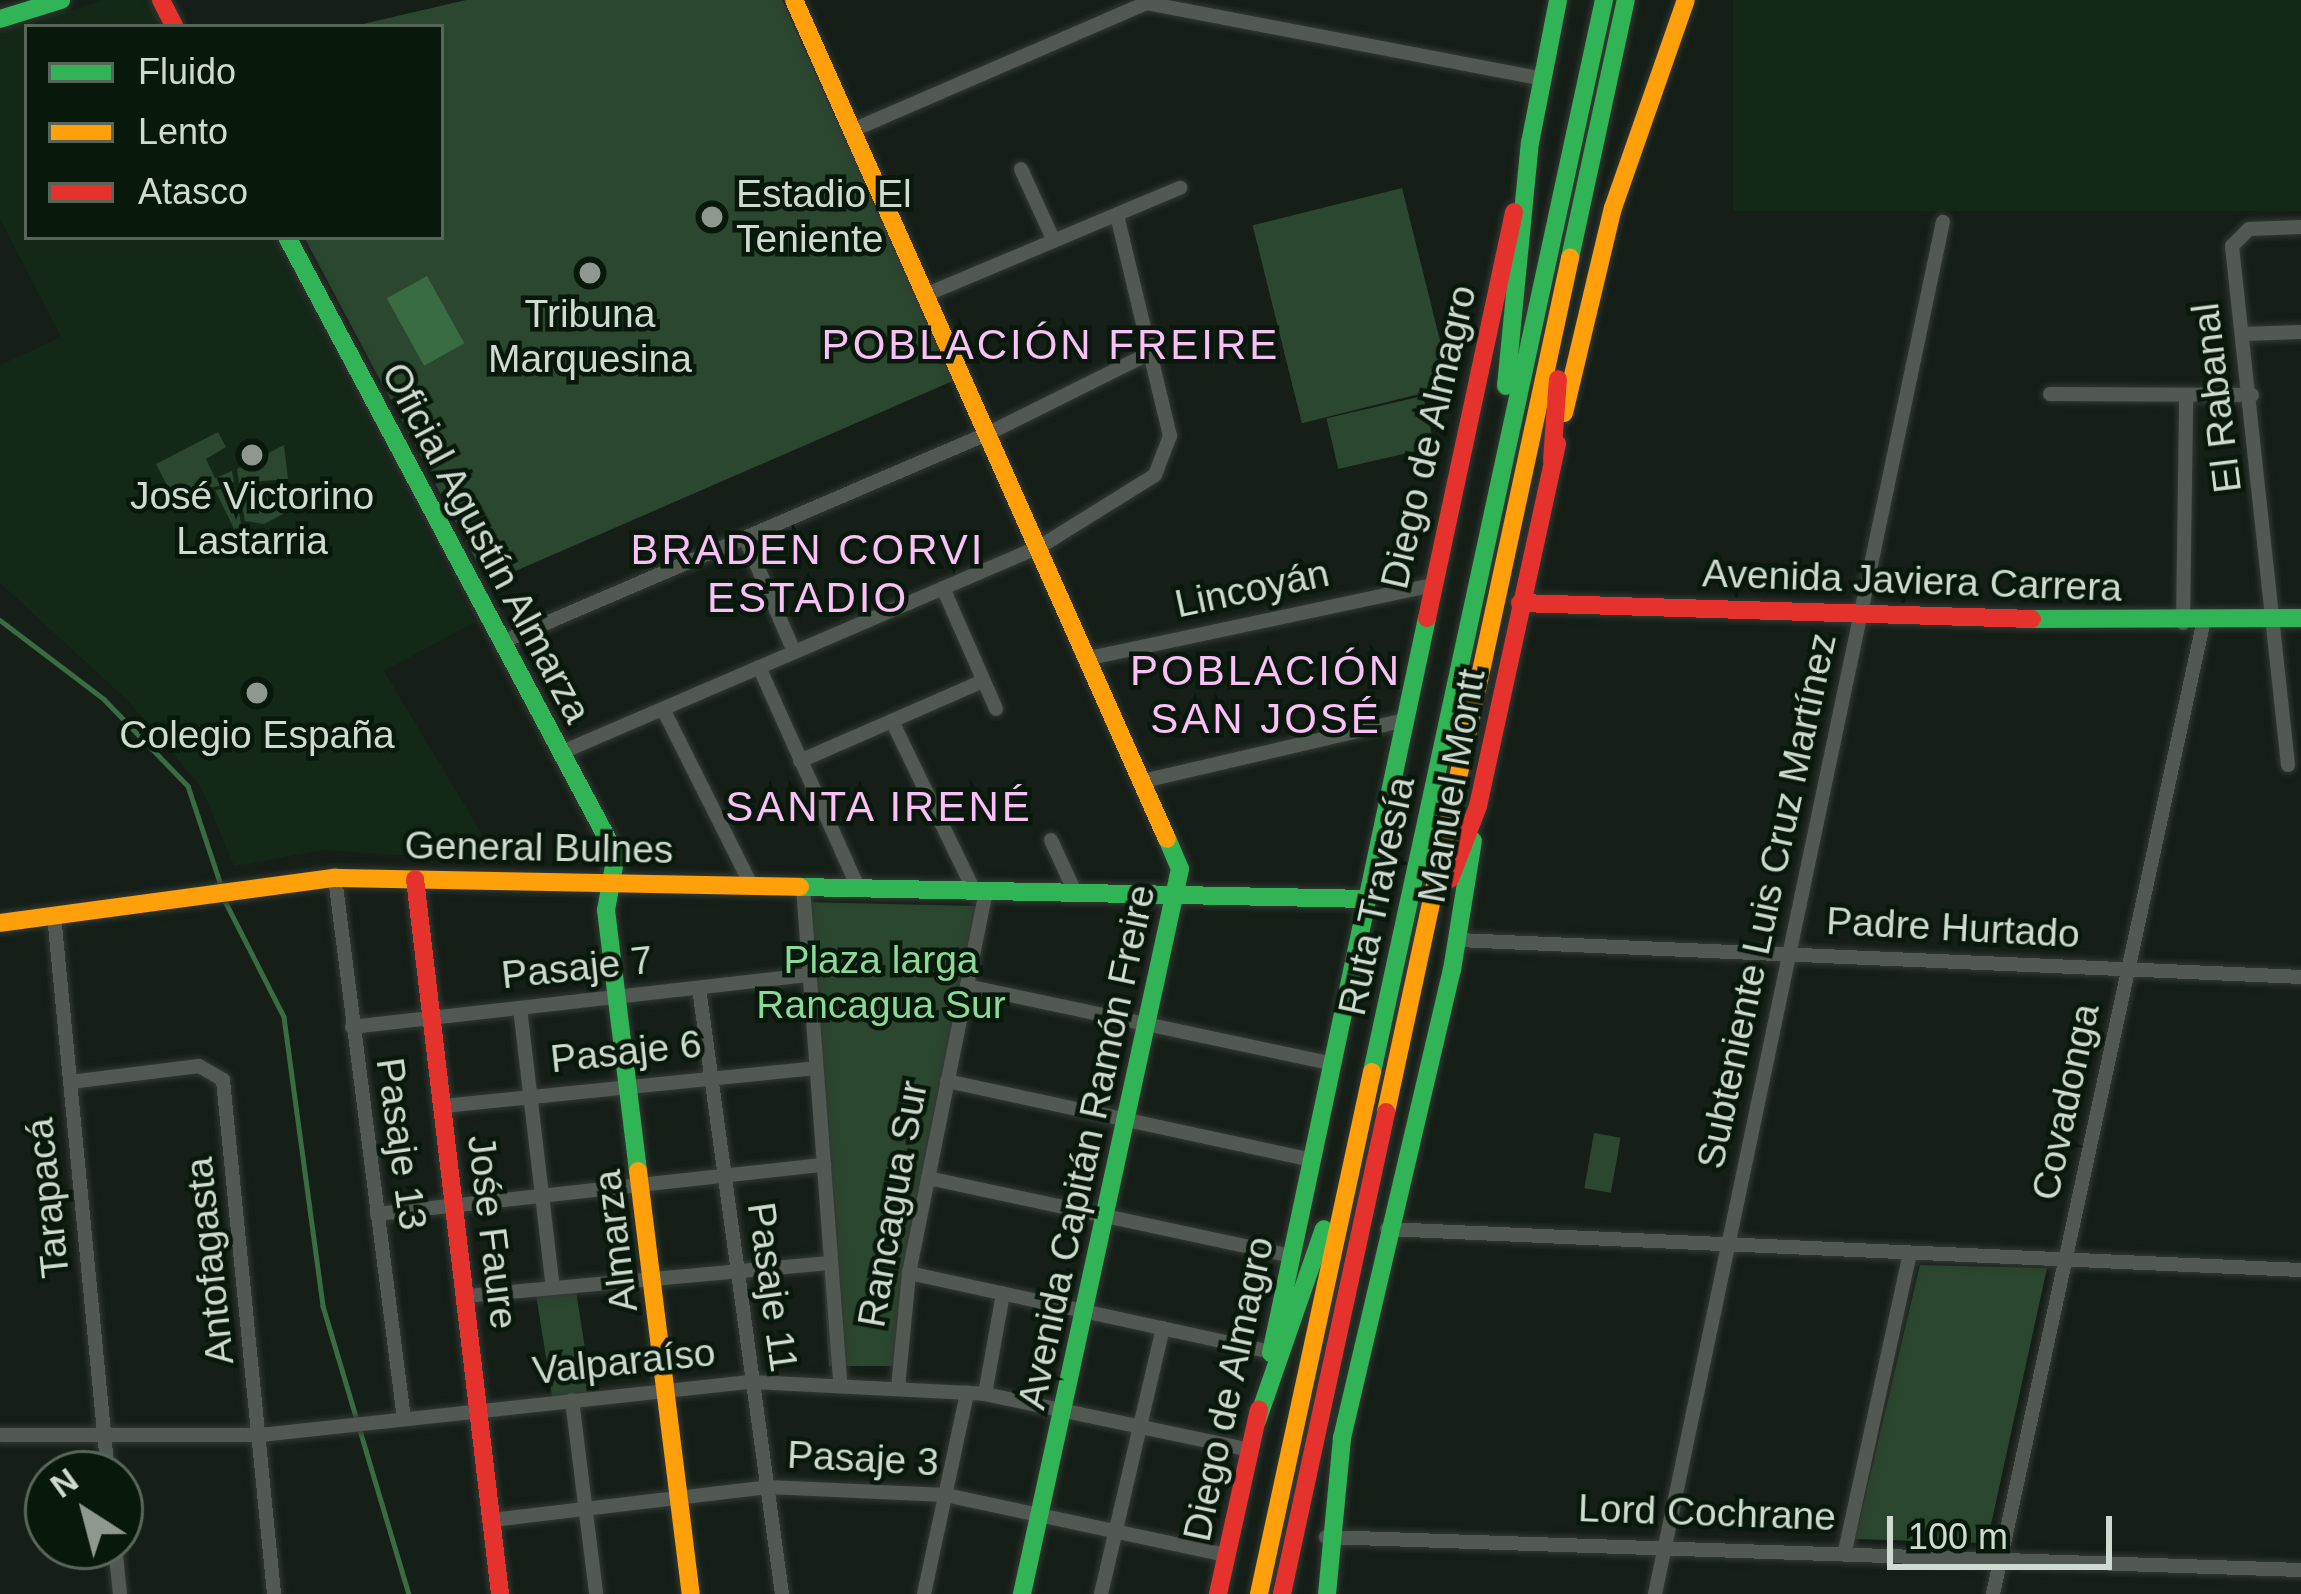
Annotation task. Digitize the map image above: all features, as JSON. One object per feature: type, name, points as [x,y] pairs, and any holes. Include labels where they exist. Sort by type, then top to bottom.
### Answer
[{"type":"main road","points":[[0,19],[61,0]]},
{"type":"main road","name":"Avenida Capitán Ramón Freire","points":[[794,0],[1179,862],[1176,894],[1022,1594]]},
{"type":"main road","name":"Diego de Almagro","points":[[1218,1594],[1333,1064],[1429,586],[1558,0]]},
{"type":"main road","name":"Ruta Travesía","points":[[1259,1594],[1604,0]]},
{"type":"main road","name":"Ruta Travesía","points":[[1282,1594],[1627,0]]},
{"type":"main road","name":"Manuel Montt","points":[[1327,1594],[1326,1537],[1387,1229],[1458,940],[1478,806],[1552,460],[1613,208],[1686,0]]},
{"type":"main road","points":[[1501,470],[1530,143]]},
{"type":"main road","name":"Oficial Agustín Almarza","points":[[288,240],[616,855],[616,882]]},
{"type":"main road","points":[[1552,460],[1564,291]]},
{"type":"main road","name":"Avenida Javiera Carrera","points":[[1520,603],[2193,623],[2301,618]]},
{"type":"main road","points":[[1423,948],[1478,806]]},
{"type":"main road","name":"General Bulnes","points":[[0,923],[222,888],[334,878],[1367,899]]},
{"type":"main road","name":"Jośe Faure","points":[[415,879],[483,1411],[500,1594]]},
{"type":"main road","name":"Almarza","points":[[616,882],[606,910],[691,1593]]},
{"type":"main road","points":[[1257,1421],[1355,1154]]},
{"type":"street","points":[[853,130],[1115,5],[1169,2],[1543,79]]},
{"type":"street","points":[[1021,170],[1054,241]]},
{"type":"street","points":[[926,295],[1180,188]]},
{"type":"street","points":[[560,753],[1041,546],[1146,483],[1167,460],[1168,427],[1117,216]]},
{"type":"street","name":"Subteniente Luis Cruz Martínez","points":[[1654,1594],[1942,222]]},
{"type":"street","name":"El Rabanal","points":[[2288,765],[2236,234],[2301,227]]},
{"type":"street","points":[[2244,334],[2301,332]]},
{"type":"street","points":[[502,642],[989,433],[1150,353]]},
{"type":"street","points":[[2050,394],[2252,395]]},
{"type":"street","name":"Covadonga","points":[[1993,1594],[2128,969],[2193,623],[2186,396]]},
{"type":"street","points":[[745,538],[794,652]]},
{"type":"street","name":"Lincoyán","points":[[1090,658],[1429,586]]},
{"type":"street","points":[[943,588],[995,709]]},
{"type":"street","points":[[759,667],[859,889]]},
{"type":"street","points":[[800,761],[983,681]]},
{"type":"street","points":[[663,709],[751,885]]},
{"type":"street","points":[[892,721],[980,891]]},
{"type":"street","points":[[1143,781],[1401,721]]},
{"type":"street","points":[[1051,840],[1076,895]]},
{"type":"street","name":"Pasaje 13","points":[[334,878],[404,1419]]},
{"type":"street","name":"Rancagua Sur","points":[[802,887],[840,1384]]},
{"type":"street","name":"Rancagua Sur","points":[[898,1388],[909,1273],[967,986],[980,891]]},
{"type":"street","name":"Tarapacá","points":[[54,915],[106,1450]]},
{"type":"street","name":"Padre Hurtado","points":[[1458,940],[2301,977]]},
{"type":"street","name":"Pasaje 7","points":[[352,1027],[809,975]]},
{"type":"street","points":[[967,986],[1333,1064]]},
{"type":"street","name":"Pasaje 11","points":[[699,988],[782,1594]]},
{"type":"street","points":[[520,1008],[553,1287]]},
{"type":"street","name":"Antofagasta","points":[[70,1082],[199,1066],[223,1080],[274,1594]]},
{"type":"street","name":"Pasaje 6","points":[[443,1106],[816,1068]]},
{"type":"street","points":[[947,1081],[1312,1160]]},
{"type":"street","points":[[377,1214],[824,1165]]},
{"type":"street","points":[[928,1178],[1292,1256]]},
{"type":"street","points":[[1387,1229],[2301,1270]]},
{"type":"street","points":[[1845,1551],[1910,1254]]},
{"type":"street","points":[[466,1296],[831,1263]]},
{"type":"street","points":[[909,1273],[1272,1352]]},
{"type":"street","points":[[985,1394],[1004,1294]]},
{"type":"street","points":[[1101,1594],[1162,1328]]},
{"type":"street","name":"Valparaíso","points":[[0,1435],[261,1435],[752,1382],[985,1394],[1250,1450]]},
{"type":"street","points":[[924,1594],[967,1393]]},
{"type":"street","points":[[572,1400],[596,1594]]},
{"type":"street","name":"Pasaje 3","points":[[492,1520],[585,1505],[769,1487],[946,1495],[1227,1555]]},
{"type":"street","name":"Lord Cochrane","points":[[1326,1537],[1666,1543],[2301,1570]]},
{"type":"street","points":[[680,1594],[691,1593]]},
{"type":"shaded area","points":[[104,0],[149,0],[161,24],[24,24],[24,240],[274,240],[475,622],[384,671],[499,862],[324,850],[234,866],[201,787],[128,701],[0,583],[0,365],[61,337],[0,219],[0,31]]},
{"type":"shaded area","points":[[1733,0],[2301,0],[2301,211],[1733,211]]},
{"type":"shaded area","points":[[427,276],[464,343],[424,366],[387,298]]},
{"type":"green space","name":"Estadio El Teniente","points":[[466,0],[782,0],[955,380],[488,583],[306,240],[444,240],[444,24],[363,24]]},
{"type":"green space","points":[[1402,188],[1451,386],[1302,423],[1253,225]]},
{"type":"green space","points":[[1423,396],[1435,447],[1338,469],[1327,418]]},
{"type":"green space","points":[[218,432],[226,447],[206,459],[215,478],[232,471],[234,482],[173,497],[156,464]]},
{"type":"green space","points":[[284,445],[288,479],[239,483],[237,469]]},
{"type":"green space","points":[[288,485],[291,510],[264,524],[245,521],[239,488]]},
{"type":"green space","points":[[235,488],[242,530],[236,533],[215,490]]},
{"type":"green space","name":"Plaza larga Rancagua Sur","points":[[802,902],[979,906],[896,1366],[829,1366]]},
{"type":"green space","points":[[1594,1133],[1621,1138],[1611,1193],[1584,1188]]},
{"type":"green space","points":[[1920,1265],[2047,1268],[1987,1543],[1855,1539]]},
{"type":"green space","points":[[575,1285],[593,1397],[553,1403],[535,1291]]},
{"type":"waterway","points":[[0,620],[104,699],[188,786],[222,888]]},
{"type":"waterway","points":[[224,899],[284,1017],[323,1306],[409,1594]]},
{"type":"traffic: fast","points":[[0,19],[61,0]]},
{"type":"traffic: fast","points":[[1530,143],[1558,0]]},
{"type":"traffic: fast","points":[[1372,1072],[1604,0]]},
{"type":"traffic: fast","points":[[1570,258],[1626,0]]},
{"type":"traffic: fast","points":[[1506,386],[1530,143]]},
{"type":"traffic: fast","points":[[289,240],[616,855],[606,910],[638,1171]]},
{"type":"traffic: fast","points":[[1271,1353],[1427,618]]},
{"type":"traffic: fast","points":[[2032,619],[2301,618]]},
{"type":"traffic: fast","points":[[1022,1594],[1180,869],[1167,839]]},
{"type":"traffic: fast","points":[[1327,1594],[1342,1438],[1452,970],[1473,841]]},
{"type":"traffic: fast","points":[[800,887],[1368,899]]},
{"type":"traffic: fast","points":[[1257,1421],[1324,1229]]},
{"type":"traffic: slow","points":[[794,0],[1167,839]]},
{"type":"traffic: slow","points":[[1564,413],[1613,208],[1686,0]]},
{"type":"traffic: slow","points":[[1386,1112],[1570,258]]},
{"type":"traffic: slow","points":[[0,923],[335,878],[800,887]]},
{"type":"traffic: slow","points":[[1259,1594],[1372,1072]]},
{"type":"traffic: slow","points":[[638,1171],[691,1594]]},
{"type":"traffic: jam","points":[[161,0],[173,24]]},
{"type":"traffic: jam","points":[[1427,618],[1514,212]]},
{"type":"traffic: jam","points":[[1552,460],[1558,379]]},
{"type":"traffic: jam","points":[[1478,806],[1557,443]]},
{"type":"traffic: jam","points":[[1520,603],[2032,619]]},
{"type":"traffic: jam","points":[[1450,879],[1478,806]]},
{"type":"traffic: jam","points":[[415,879],[500,1594]]},
{"type":"traffic: jam","points":[[1282,1594],[1386,1112]]},
{"type":"traffic: jam","points":[[1218,1594],[1259,1409]]},
{"type":"place","name":"Estadio El Teniente","points":[[712,217]]},
{"type":"place","name":"Tribuna Marquesina","points":[[590,273]]},
{"type":"place","name":"José Victorino Lastarria","points":[[252,455]]},
{"type":"place","name":"Colegio España","points":[[257,693]]},
{"type":"district","name":"POBLACIÓN FREIRE","points":[[1051,345]]},
{"type":"district","name":"BRADEN CORVI ESTADIO","points":[[808,574]]},
{"type":"district","name":"POBLACIÓN SAN JOSÉ","points":[[1266,695]]},
{"type":"district","name":"SANTA IRENÉ","points":[[879,807]]}]
